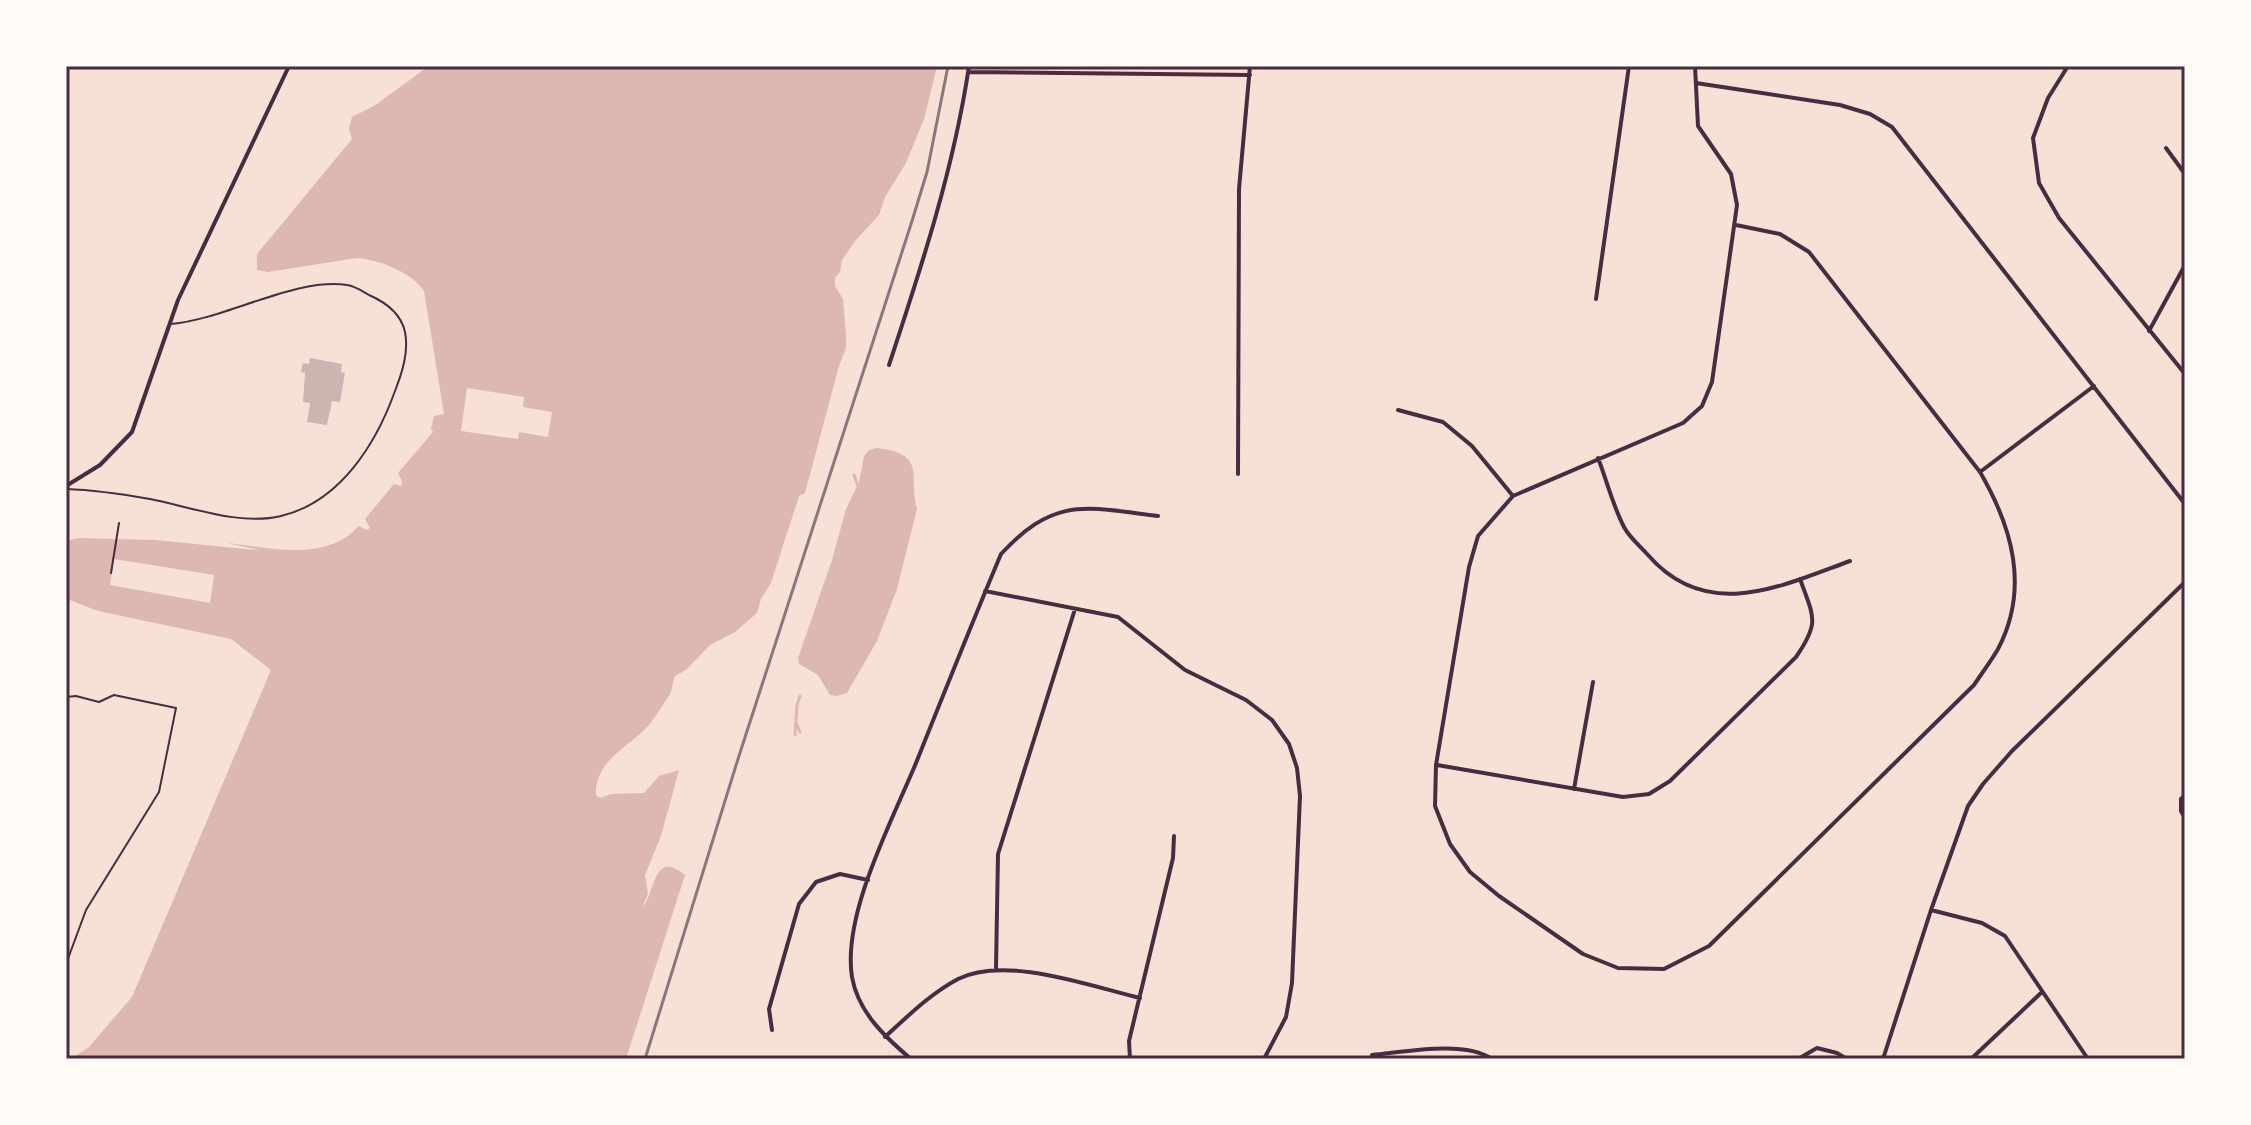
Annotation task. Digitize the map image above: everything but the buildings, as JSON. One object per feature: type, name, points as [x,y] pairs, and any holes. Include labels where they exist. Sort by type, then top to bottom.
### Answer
[{"type":"street","points":[[66,488],[100,465],[132,432],[170,324],[289,66]]},
{"type":"street","points":[[1099,66],[1099,75]]},
{"type":"street","points":[[1238,474],[1239,189],[1250,66]]},
{"type":"street","points":[[1596,299],[1629,66]]},
{"type":"street","points":[[1695,66],[1698,126],[1731,174],[1737,205],[1712,382],[1702,406],[1683,423],[1513,496],[1478,536],[1469,567],[1436,765],[1435,806],[1450,844],[1470,872],[1583,954],[1618,968],[1664,969],[1709,946],[1974,685],[1998,648],[2009,620],[2015,588],[2013,549],[2000,507],[1980,472],[1809,252],[1780,234],[1736,225]]},
{"type":"street","points":[[2068,66],[2048,98],[2033,138],[2039,183],[2059,218],[2185,374]]},
{"type":"street","points":[[889,365],[918,276],[949,159],[968,69],[1099,75],[1250,75]]},
{"type":"street","points":[[1696,83],[1840,105],[1870,114],[1892,127],[2185,504]]},
{"type":"street","points":[[2166,148],[2185,174]]},
{"type":"street","points":[[2149,331],[2185,265]]},
{"type":"street","points":[[1980,472],[2094,386]]},
{"type":"street","points":[[1398,410],[1443,422],[1472,446],[1513,496]]},
{"type":"street","points":[[1598,458],[1625,529],[1657,566],[1683,583],[1713,593],[1748,595],[1775,589],[1850,561]]},
{"type":"street","points":[[911,1059],[885,1037],[863,1009],[852,979],[850,946],[868,880],[1001,554],[1041,518],[1061,511],[1085,507],[1158,516]]},
{"type":"street","points":[[1436,765],[1623,797],[1649,794],[1670,781],[1796,657],[1812,634],[1812,613],[1800,579]]},
{"type":"street","points":[[1883,1059],[1968,806],[2012,751],[2185,582]]},
{"type":"street","points":[[985,591],[1118,617],[1185,670],[1246,700],[1272,720],[1289,744],[1297,768],[1300,796],[1292,983],[1286,1017],[1264,1059]]},
{"type":"street","points":[[996,968],[998,854],[1075,609]]},
{"type":"street","points":[[1574,789],[1593,682]]},
{"type":"street","points":[[2185,795],[2181,799],[2181,811],[2185,818]]},
{"type":"street","points":[[1130,1059],[1129,1041],[1173,858],[1174,836]]},
{"type":"street","points":[[772,1030],[769,1009],[799,904],[816,882],[840,874],[868,880]]},
{"type":"street","points":[[1931,910],[1982,923],[2005,936],[2088,1059]]},
{"type":"street","points":[[885,1037],[921,1004],[960,978],[996,968],[1020,970],[1140,998]]},
{"type":"street","points":[[1971,1059],[2042,992]]},
{"type":"street","points":[[1798,1059],[1817,1048],[1847,1059]]},
{"type":"street","points":[[1372,1055],[1455,1049],[1492,1059]]},
{"type":"street","points":[[1411,1059],[1412,1052]]},
{"type":"lane","points":[[66,488],[107,492],[252,518],[297,512],[327,494],[356,464],[377,434],[404,366],[405,330],[391,306],[347,285],[312,285],[211,317],[170,324]]},
{"type":"path","points":[[111,573],[119,523]]},
{"type":"path","points":[[66,697],[76,696],[99,702],[114,695],[176,708],[159,792],[86,910],[66,964]]},
{"type":"shaded area","points":[[429,66],[937,66],[924,119],[906,163],[885,197],[879,215],[855,241],[842,260],[840,272],[835,278],[835,286],[843,299],[846,348],[805,493],[799,496],[771,583],[757,613],[735,632],[710,645],[686,670],[675,676],[670,694],[653,720],[614,756],[597,783],[596,795],[600,798],[611,794],[644,793],[659,776],[679,770],[661,836],[645,875],[648,894],[642,908],[661,870],[674,868],[685,875],[626,1059],[70,1059],[88,1048],[132,997],[271,670],[231,639],[98,611],[67,599],[66,541],[78,538],[155,540],[255,550],[259,550],[227,543],[302,550],[331,544],[347,537],[359,526],[367,530],[370,528],[365,519],[394,484],[401,486],[398,473],[433,432],[434,416],[444,414],[424,291],[403,273],[366,259],[268,272],[257,270],[257,254],[352,139],[349,129],[352,117],[374,106]]},
{"type":"shaded area","points":[[877,448],[904,455],[910,461],[917,509],[897,589],[877,641],[847,693],[830,695],[818,675],[799,664],[798,658],[846,509],[859,482],[864,456],[869,450]]},
{"type":"pier","points":[[467,388],[524,397],[523,407],[552,412],[548,437],[519,432],[518,439],[461,431]]},
{"type":"pier","points":[[114,559],[214,575],[210,603],[110,585]]},
{"type":"waterway","points":[[854,475],[858,486]]},
{"type":"waterway","points":[[795,735],[800,696]]},
{"type":"waterway","points":[[796,723],[800,732]]},
{"type":"railway","points":[[645,1059],[927,172],[948,66]]}]
